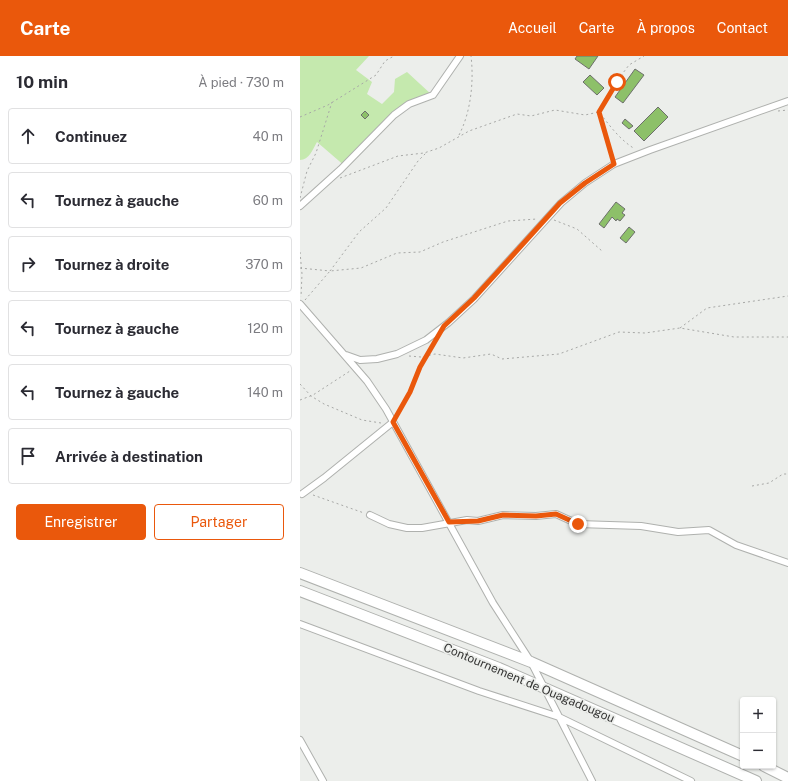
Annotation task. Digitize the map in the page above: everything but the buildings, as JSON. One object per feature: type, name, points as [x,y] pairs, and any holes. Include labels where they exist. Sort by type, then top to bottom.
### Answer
[{"type":"highway","name":"Contournement de Ouagadougou","points":[[300,573],[531,662],[740,755]]},
{"type":"highway","name":"Contournement de Ouagadougou","points":[[300,591],[499,668],[756,781]]},
{"type":"highway","points":[[770,769],[788,778]]},
{"type":"street","points":[[300,206],[341,169],[394,115],[409,104],[433,95],[460,56]]},
{"type":"street","points":[[344,354],[360,360],[377,359],[398,354],[426,340],[448,323],[474,298],[560,203],[585,183],[614,164],[788,101]]},
{"type":"street","points":[[300,304],[356,367],[374,391],[393,422],[493,603],[531,662],[592,781]]},
{"type":"street","points":[[302,494],[393,422]]},
{"type":"street","points":[[370,515],[389,524],[407,528],[422,528],[449,522],[478,521],[503,515],[536,516],[556,514],[578,524],[641,526],[678,532],[709,530],[736,545],[788,563]]},
{"type":"street","points":[[300,624],[479,691],[560,718],[691,781]]},
{"type":"street","points":[[300,740],[323,781]]},
{"type":"path","points":[[300,117],[332,102],[376,76],[385,61],[394,56]]},
{"type":"path","points":[[459,136],[465,123],[467,111],[473,72],[472,56]]},
{"type":"path","points":[[334,180],[398,156],[428,152],[493,121],[517,114],[531,116],[555,110],[585,115],[599,112],[630,65],[644,56]]},
{"type":"path","points":[[300,198],[307,171],[316,153],[332,102]]},
{"type":"path","points":[[599,112],[627,145],[638,150],[650,150]]},
{"type":"path","points":[[599,112],[614,164]]},
{"type":"path","points":[[300,304],[330,271],[359,232],[386,208],[418,161],[428,152]]},
{"type":"path","points":[[301,269],[330,271],[361,268],[397,253],[420,252],[443,242],[508,221],[546,219],[567,223],[577,229],[602,251]]},
{"type":"path","points":[[300,252],[300,304]]},
{"type":"path","points":[[680,328],[707,308],[788,296]]},
{"type":"path","points":[[398,354],[421,357],[435,354],[463,358],[491,354],[502,359],[559,354],[619,332],[645,333],[680,328],[734,337],[788,337]]},
{"type":"path","points":[[300,384],[311,396],[324,404],[362,420],[379,424],[393,422],[410,392],[414,381],[437,337]]},
{"type":"path","points":[[300,400],[311,396],[356,367]]},
{"type":"path","points":[[752,486],[769,483],[783,474],[788,474]]},
{"type":"path","points":[[302,494],[318,495],[370,515]]},
{"type":"green space","points":[[300,56],[369,56],[356,70],[372,82],[367,94],[382,104],[394,92],[395,79],[407,72],[432,95],[413,103],[396,116],[346,167],[317,142],[308,156],[303,160],[300,160]]},
{"type":"route","points":[[578,524],[556,514],[536,516],[503,515],[478,521],[467,520],[449,522],[393,422],[410,392],[420,367],[444,326],[474,298],[560,203],[585,183],[614,164],[599,112],[617,82]]}]
